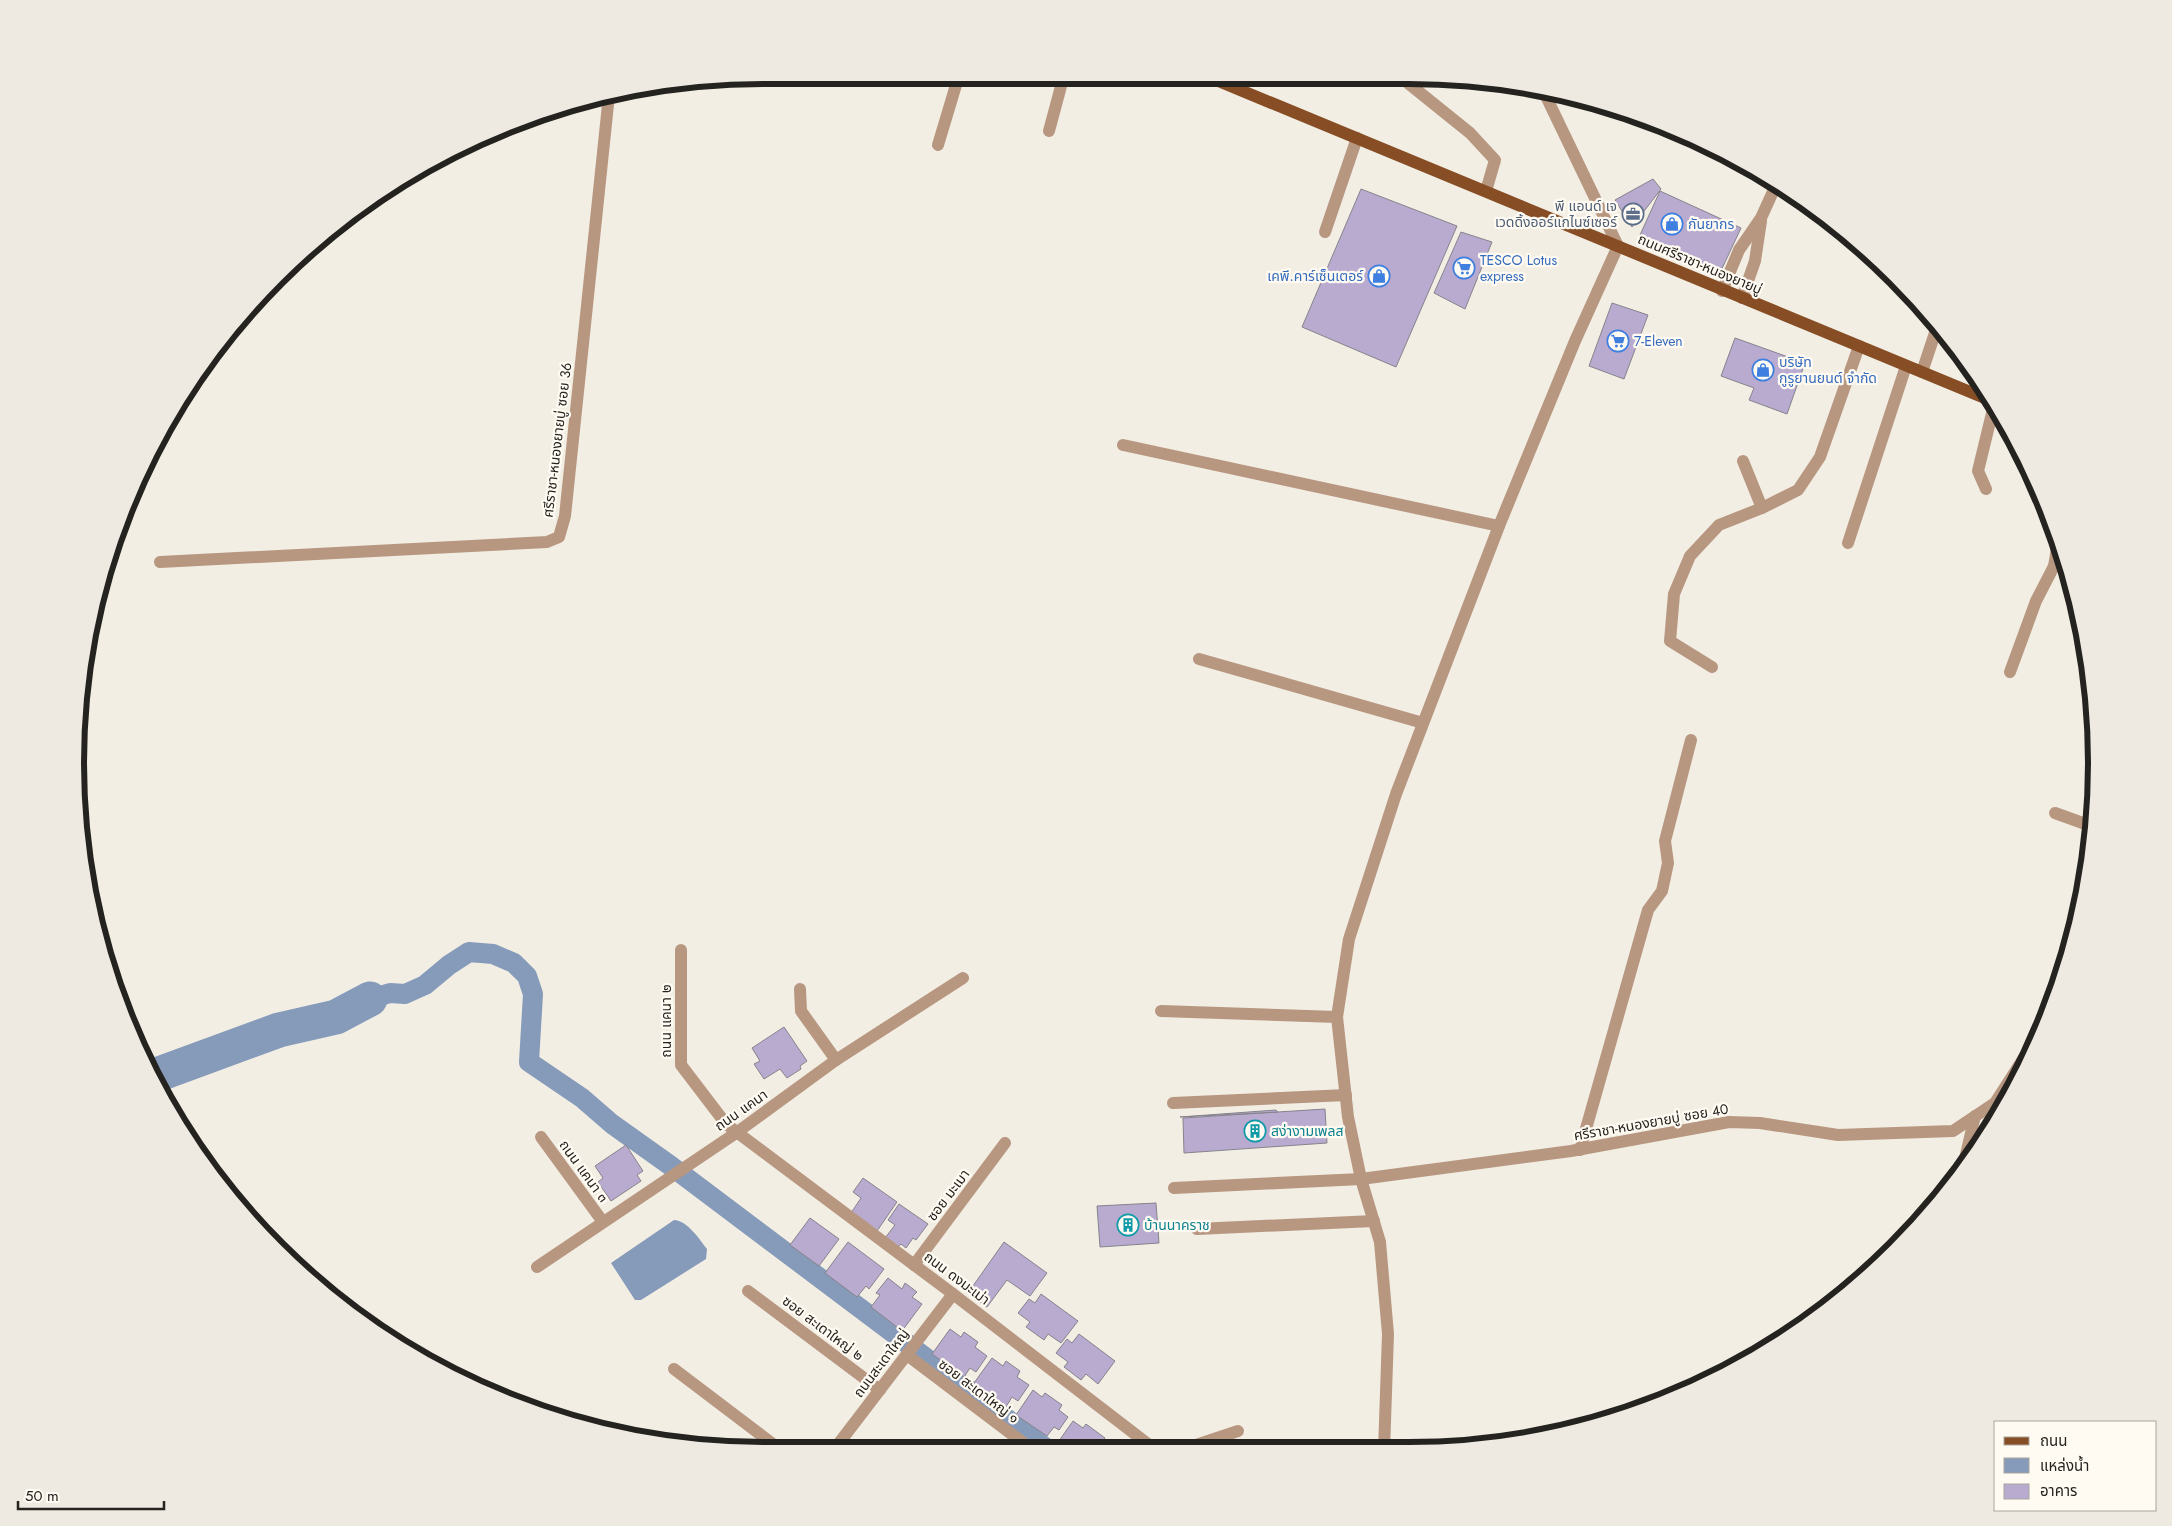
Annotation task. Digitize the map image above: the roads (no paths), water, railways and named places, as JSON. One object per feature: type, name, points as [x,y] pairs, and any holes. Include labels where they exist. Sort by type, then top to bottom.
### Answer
[{"type":"main road","name":"ถนนศรีราชา-หนองยายบู่","points":[[1226,84],[1981,397]]},
{"type":"street","points":[[938,145],[956,84]]},
{"type":"street","points":[[1049,131],[1062,84]]},
{"type":"street","points":[[1409,84],[1470,133],[1495,160],[1486,192]]},
{"type":"street","points":[[1384,1442],[1388,1334],[1380,1242],[1361,1179],[1346,1094],[1337,1017],[1349,939],[1396,794],[1499,526],[1575,341],[1618,246],[1547,98]]},
{"type":"street","name":"ศรีราชา-หนองยายบู่ ซอย 36","points":[[160,562],[547,542],[559,537],[565,516],[608,102]]},
{"type":"street","points":[[1325,232],[1357,138]]},
{"type":"street","points":[[1722,291],[1739,250],[1761,218],[1774,190]]},
{"type":"street","points":[[1742,298],[1755,261],[1761,218]]},
{"type":"street","points":[[1922,372],[1935,333]]},
{"type":"street","points":[[1712,667],[1670,641],[1674,594],[1690,556],[1719,525],[1762,508],[1798,490],[1820,457],[1859,346]]},
{"type":"street","points":[[1848,543],[1906,366]]},
{"type":"street","points":[[1986,489],[1978,471],[1989,411]]},
{"type":"street","points":[[1123,445],[1499,526]]},
{"type":"street","points":[[1743,461],[1762,508]]},
{"type":"street","points":[[2010,672],[2036,601],[2054,566],[2056,557]]},
{"type":"street","points":[[1199,659],[1423,723]]},
{"type":"street","points":[[1580,1150],[1648,910],[1662,891],[1668,863],[1665,841],[1691,740]]},
{"type":"street","points":[[2056,813],[2085,824]]},
{"type":"street","name":"ถนน แคนา ๒","points":[[681,950],[681,1065],[726,1124],[736,1133]]},
{"type":"street","name":"ถนน แคนา","points":[[537,1267],[736,1133],[836,1060],[963,978]]},
{"type":"street","points":[[800,989],[801,1011],[836,1060]]},
{"type":"street","points":[[1161,1011],[1337,1017]]},
{"type":"street","name":"ศรีราชา-หนองยายบู่ ซอย 40","points":[[1174,1188],[1361,1179],[1580,1150],[1729,1122],[1760,1123],[1838,1134],[1953,1131],[1995,1103],[2006,1086]]},
{"type":"street","points":[[1173,1103],[1346,1094]]},
{"type":"street","points":[[1967,1150],[1975,1116]]},
{"type":"street","name":"ถนน ดงมะเม่า","points":[[736,1133],[953,1294],[1145,1442]]},
{"type":"street","name":"ถนน แคนา ๓","points":[[541,1137],[603,1222]]},
{"type":"street","name":"ซอย มะเมา","points":[[914,1265],[1006,1143]]},
{"type":"street","points":[[1197,1229],[1374,1221]]},
{"type":"street","name":"ซอย สะเดาใหญ่ ๒","points":[[748,1291],[880,1390]]},
{"type":"street","name":"ถนนสะเดาใหญ่","points":[[842,1440],[953,1294]]},
{"type":"street","name":"ซอย สะเดาใหญ่ ๑","points":[[907,1354],[1022,1442]]},
{"type":"street","points":[[674,1369],[770,1442]]},
{"type":"street","points":[[1205,1442],[1238,1431]]},
{"type":"water","points":[[674,1220],[684,1223],[697,1236],[707,1249],[706,1259],[641,1300],[635,1300],[611,1263]]},
{"type":"waterway","points":[[370,999],[390,993],[405,994],[425,985],[449,965],[469,952],[493,954],[514,963],[527,976],[533,994],[529,1062],[582,1098],[612,1124],[671,1166],[1038,1442]]},
{"type":"waterway","points":[[160,1074],[279,1030],[336,1017],[370,999]]},
{"type":"place","name":"พี แอนด์ เจ เวดดิ้งออร์แกไนซ์เซอร์","points":[[1633,214]]},
{"type":"place","name":"กันยากร","points":[[1672,224]]},
{"type":"place","name":"TESCO Lotus express","points":[[1464,268]]},
{"type":"place","name":"เคพี.คาร์เซ็นเตอร์","points":[[1379,276]]},
{"type":"place","name":"7-Eleven","points":[[1618,341]]},
{"type":"place","name":"บริษัท กูรูยานยนต์ จำกัด","points":[[1763,370]]},
{"type":"place","name":"สง่างามเพลส","points":[[1255,1131]]},
{"type":"place","name":"บ้านนาคราช","points":[[1128,1225]]}]
